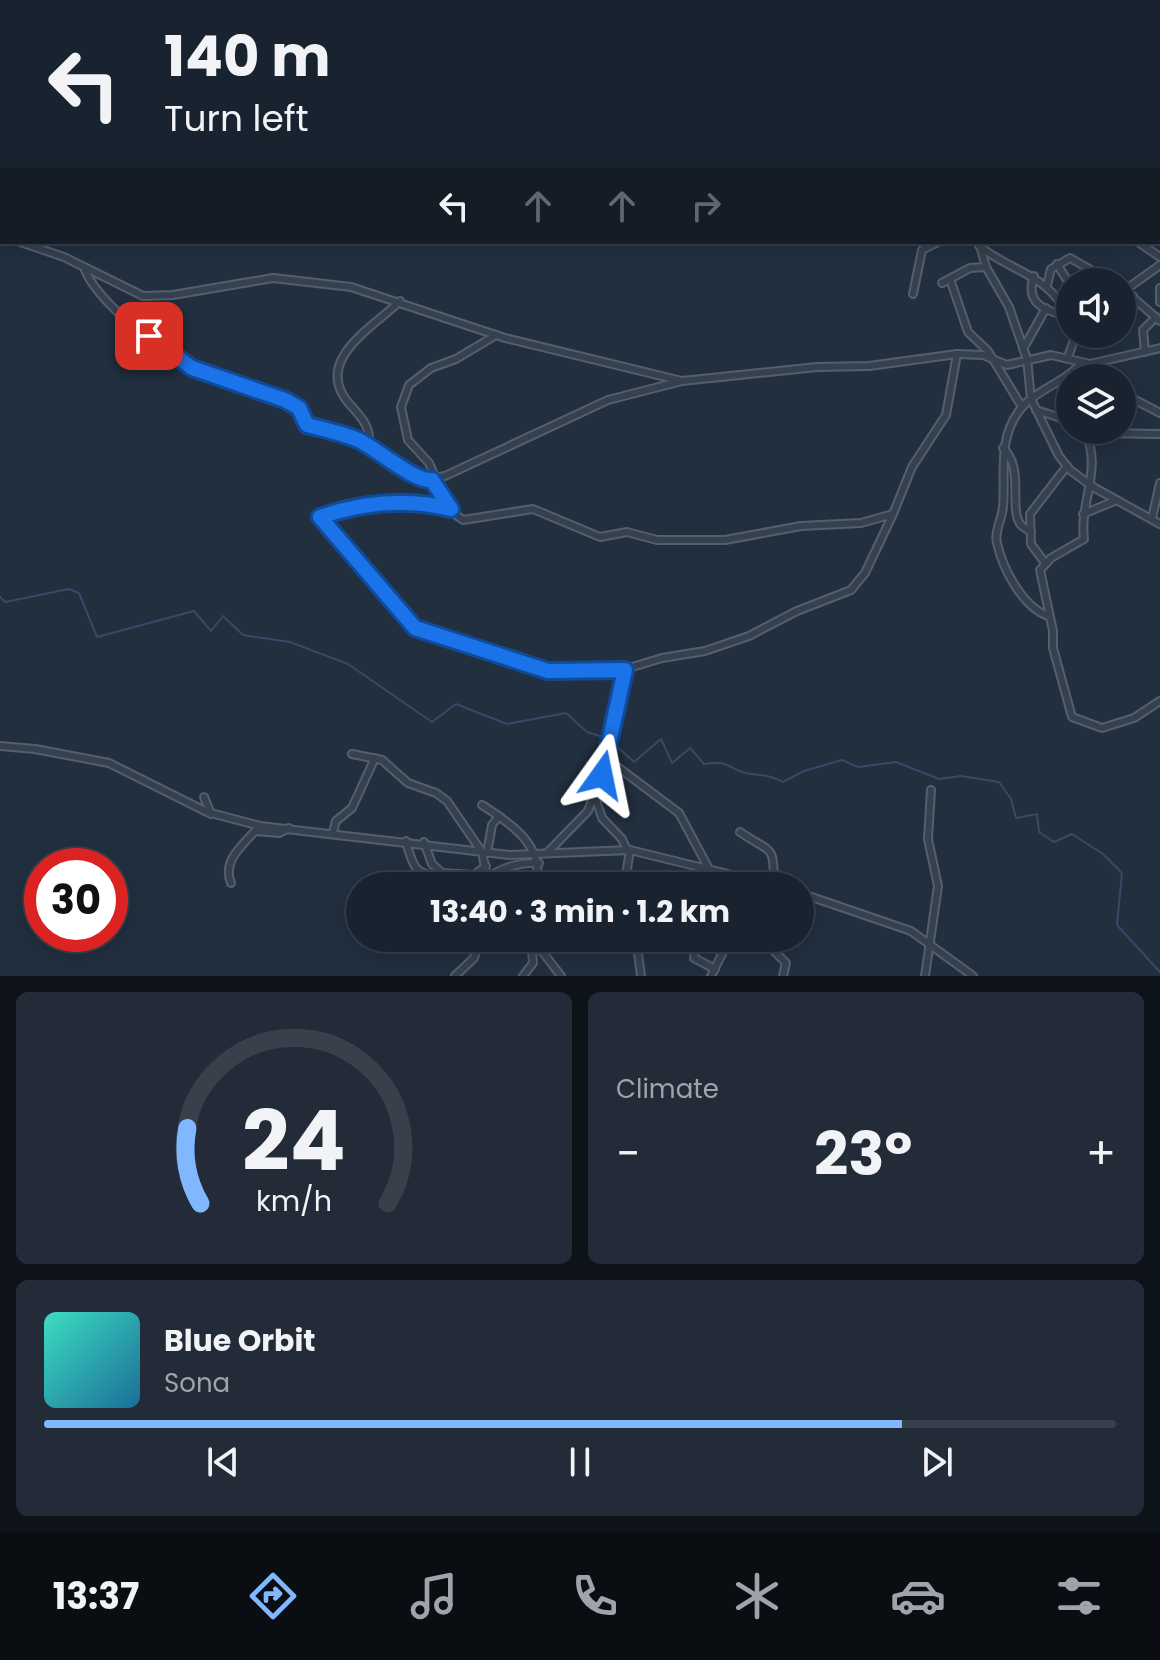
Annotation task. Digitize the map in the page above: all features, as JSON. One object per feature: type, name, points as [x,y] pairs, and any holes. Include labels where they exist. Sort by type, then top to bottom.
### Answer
[{"type":"street","points":[[26,244],[64,257],[85,270],[148,296],[280,278],[351,287],[496,335],[682,381]]},
{"type":"street","points":[[913,294],[922,250],[934,244]]},
{"type":"street","points":[[979,244],[986,267],[1009,307],[1027,359],[1031,399],[1067,466],[1093,487],[1160,524]]},
{"type":"street","points":[[979,244],[998,260],[1034,276],[1056,299]]},
{"type":"street","points":[[1141,244],[1160,257]]},
{"type":"street","points":[[1047,286],[1048,273],[1066,259],[1076,260],[1089,268]]},
{"type":"street","points":[[1057,264],[1059,268]]},
{"type":"street","points":[[1136,281],[1160,265]]},
{"type":"street","points":[[942,283],[970,268],[986,267]]},
{"type":"street","points":[[85,270],[98,294],[112,308],[192,368],[285,400],[299,408],[307,425],[364,444],[419,478],[434,479],[608,400],[682,381],[817,367],[869,366],[957,354],[992,359],[1007,365],[1051,355],[1082,363],[1160,348]]},
{"type":"street","points":[[1034,276],[1030,292],[1032,301],[1056,315]]},
{"type":"street","points":[[950,279],[968,332],[992,359],[1022,407]]},
{"type":"street","points":[[1160,288],[1160,302]]},
{"type":"street","points":[[1136,299],[1157,317],[1143,330],[1145,352]]},
{"type":"street","points":[[364,444],[369,438],[367,427],[340,388],[341,358],[360,335],[400,301]]},
{"type":"street","points":[[1023,349],[1046,308]]},
{"type":"street","points":[[496,335],[456,359],[431,368],[409,385],[401,407],[408,440],[429,463],[451,509],[463,520],[533,509],[600,537],[634,532],[664,541],[731,540],[801,526],[861,523],[893,514]]},
{"type":"street","points":[[1068,357],[1071,348]]},
{"type":"street","points":[[451,509],[406,501],[359,507],[320,517],[415,628],[548,671],[625,670],[722,646],[851,590],[865,573],[912,467],[946,415],[957,354]]},
{"type":"street","points":[[1048,616],[1029,606],[997,544],[1003,507],[1003,448],[1010,426],[1031,399],[1056,386]]},
{"type":"street","points":[[1136,400],[1160,413]]},
{"type":"street","points":[[1036,410],[1056,416]]},
{"type":"street","points":[[1136,433],[1160,434]]},
{"type":"street","points":[[1085,444],[1093,487],[1083,514],[1084,540],[1045,563],[1040,572],[1053,631],[1053,648],[1072,717],[1102,728],[1134,718],[1160,701]]},
{"type":"street","points":[[1003,448],[1012,459],[1016,475],[1014,488],[1020,522],[1031,532]]},
{"type":"street","points":[[1045,563],[1031,544],[1031,512],[1067,466]]},
{"type":"street","points":[[1152,518],[1160,483]]},
{"type":"street","points":[[1083,514],[1117,500]]},
{"type":"street","points":[[548,852],[582,819],[595,797],[607,759],[625,670]]},
{"type":"street","points":[[0,746],[35,749],[109,763],[211,814],[260,826],[424,842],[484,852],[628,850],[718,872]]},
{"type":"street","points":[[352,754],[375,758],[392,766],[412,786],[441,796],[484,852]]},
{"type":"street","points":[[333,832],[336,821],[352,808],[375,758]]},
{"type":"street","points":[[607,759],[679,813],[707,869]]},
{"type":"street","points":[[925,976],[938,884],[928,839],[931,790]]},
{"type":"street","points":[[204,797],[211,814]]},
{"type":"street","points":[[595,797],[602,818],[628,850],[628,872]]},
{"type":"street","points":[[482,805],[512,824],[536,853],[538,872]]},
{"type":"street","points":[[487,872],[484,852],[492,825],[499,816]]},
{"type":"street","points":[[231,883],[228,872],[234,853],[255,831],[279,833],[289,828]]},
{"type":"street","points":[[740,832],[772,853],[775,872]]},
{"type":"street","points":[[406,841],[420,872]]},
{"type":"street","points":[[424,842],[432,864],[442,873],[474,875],[486,866]]},
{"type":"street","points":[[496,872],[519,864],[539,863]]},
{"type":"street","points":[[702,872],[707,869]]},
{"type":"street","points":[[814,898],[901,927],[929,942],[973,976]]},
{"type":"street","points":[[455,976],[474,958],[476,952]]},
{"type":"street","points":[[524,976],[533,963],[533,952]]},
{"type":"street","points":[[543,952],[561,976]]},
{"type":"street","points":[[639,952],[643,976]]},
{"type":"street","points":[[695,952],[694,958],[715,969]]},
{"type":"street","points":[[711,976],[723,952]]},
{"type":"street","points":[[775,952],[786,963],[783,976]]},
{"type":"waterway","points":[[0,597],[5,602],[69,589],[79,593],[97,637],[194,611],[211,631],[223,616],[243,635],[290,642],[348,664],[432,722],[456,704],[507,724],[566,713],[587,732],[609,739],[634,762],[661,739],[672,763],[690,748],[704,764],[724,764],[783,782],[804,771],[842,760],[858,767],[896,762],[939,779],[961,776],[999,782],[1011,799],[1016,818],[1037,814],[1039,832],[1054,842],[1072,834],[1103,854],[1122,873],[1117,925],[1160,972]]},
{"type":"route","points":[[149,336],[192,368],[285,400],[299,408],[307,425],[359,440],[378,456],[396,462],[425,481],[432,480],[451,509],[406,501],[359,507],[320,517],[412,627],[468,642],[548,671],[625,670],[602,775]]}]
